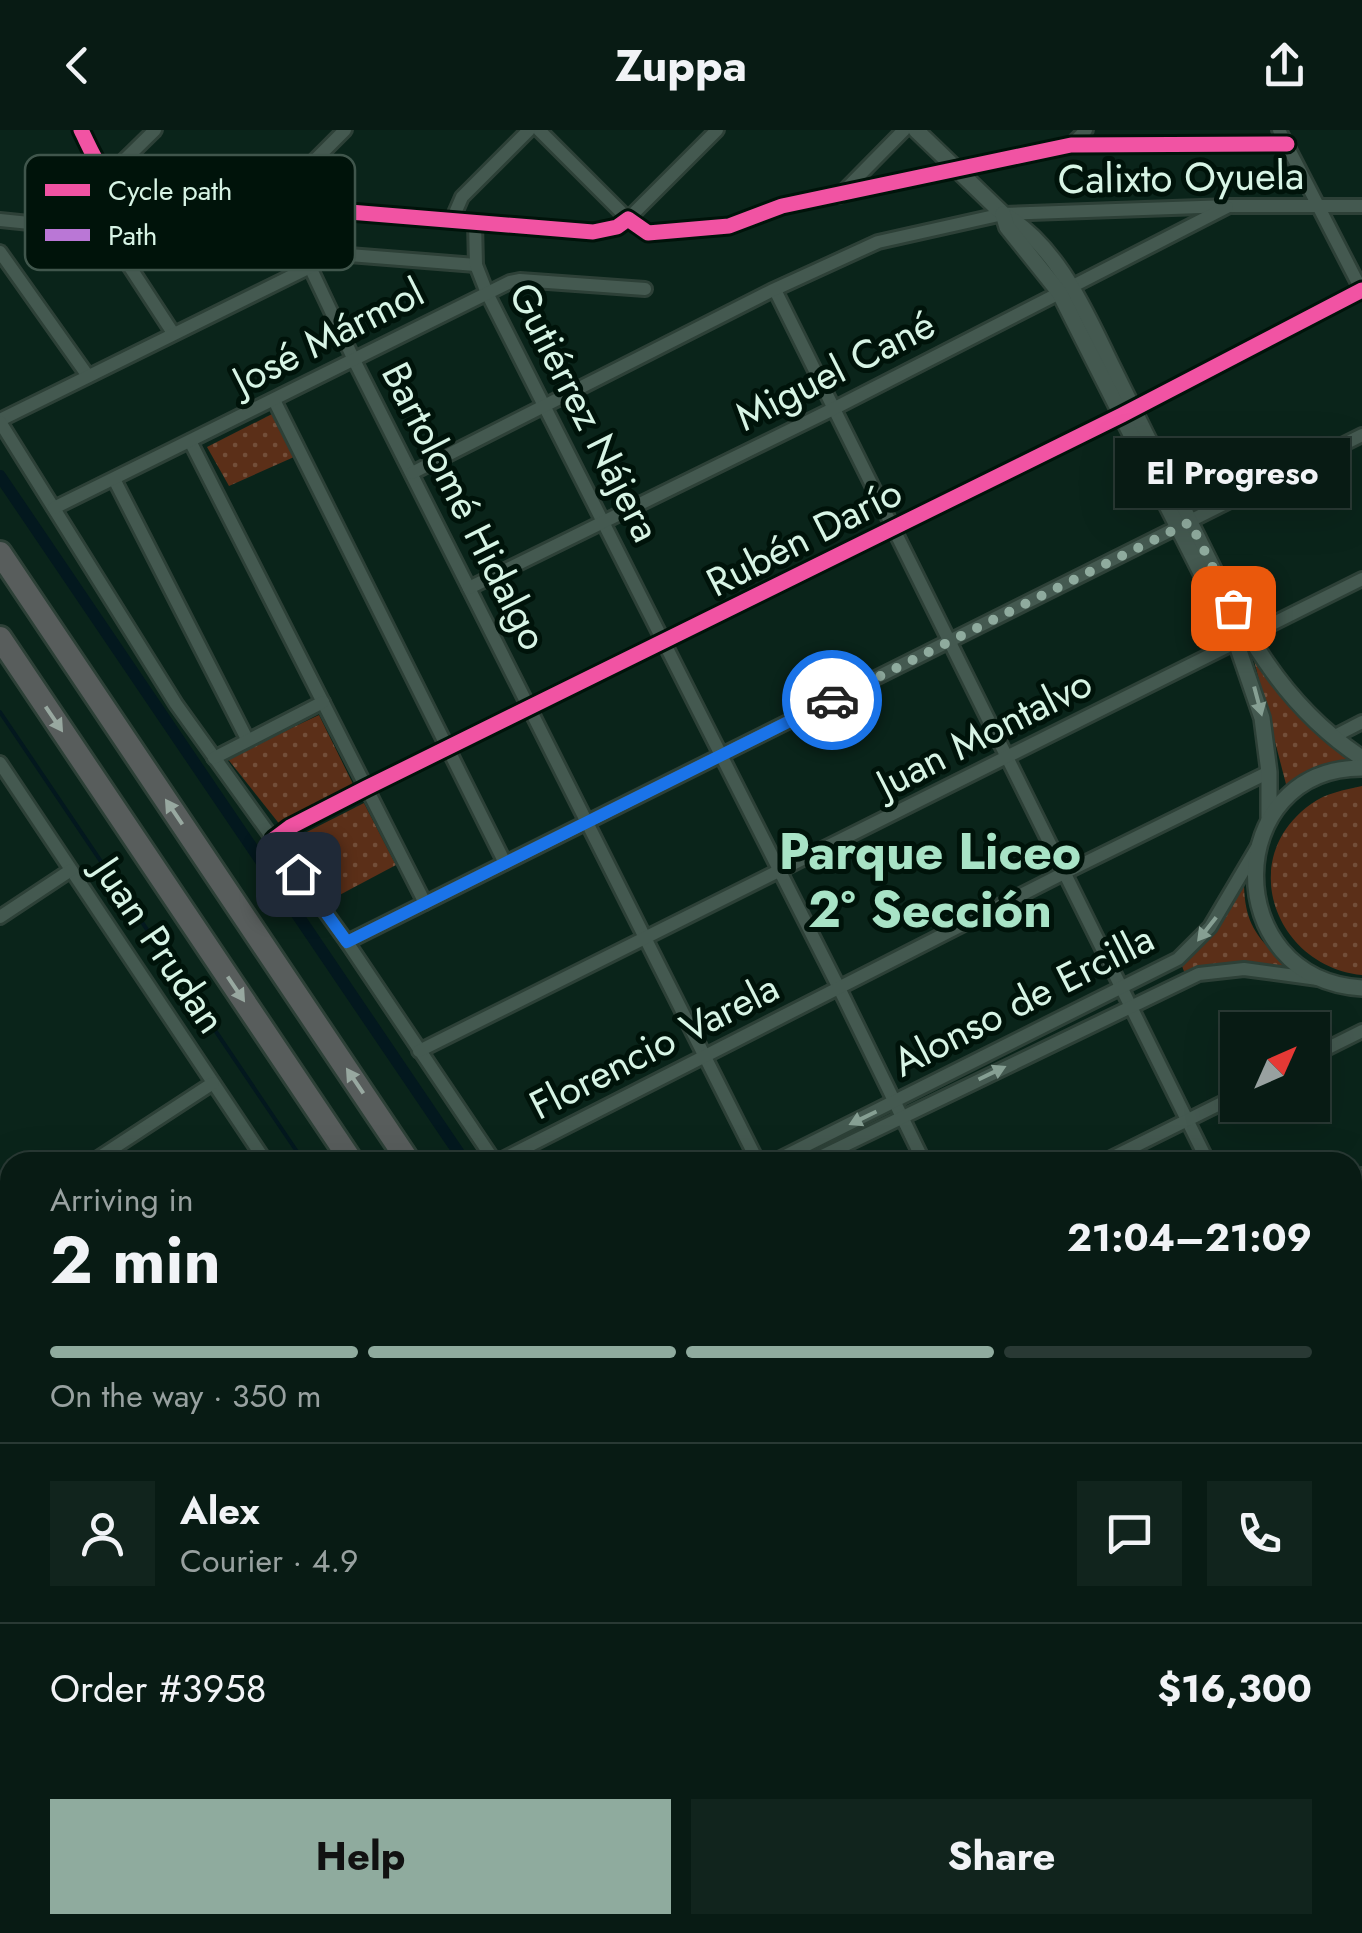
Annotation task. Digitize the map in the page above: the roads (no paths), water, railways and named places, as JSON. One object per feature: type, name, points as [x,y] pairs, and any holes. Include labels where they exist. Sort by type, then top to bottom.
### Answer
[{"type":"highway","points":[[0,553],[402,1152]]},
{"type":"highway","points":[[0,638],[345,1152]]},
{"type":"street","points":[[81,130],[95,155]]},
{"type":"street","points":[[131,155],[155,130]]},
{"type":"street","points":[[320,155],[345,130]]},
{"type":"street","points":[[452,220],[462,197],[530,130]]},
{"type":"street","points":[[539,130],[628,218]]},
{"type":"street","points":[[355,211],[593,232],[616,227],[717,130]]},
{"type":"street","points":[[838,196],[904,130]]},
{"type":"street","points":[[916,130],[1016,222],[1066,289],[1242,639],[1262,718],[1269,772],[1269,820]]},
{"type":"street","points":[[1071,145],[1086,130]]},
{"type":"street","points":[[1279,130],[1362,291]]},
{"type":"street","name":"Calixto Oyuela","points":[[628,218],[648,233],[729,226],[782,206],[1071,145],[1286,144]]},
{"type":"street","name":"Miguel Cané","points":[[468,588],[833,409],[1229,206]]},
{"type":"street","name":"Calixto Oyuela","points":[[412,473],[878,242],[1003,214],[1362,206]]},
{"type":"street","name":"Gutiérrez Nájera","points":[[475,222],[476,265],[487,292],[919,1152]]},
{"type":"street","points":[[0,252],[88,376]]},
{"type":"street","points":[[355,261],[476,265]]},
{"type":"street","points":[[132,270],[173,333]]},
{"type":"street","points":[[291,270],[0,421],[214,758],[347,942],[489,1152]]},
{"type":"street","name":"Bartolomé Hidalgo","points":[[314,270],[354,360],[753,1152]]},
{"type":"street","name":"José Mármol","points":[[54,508],[487,292],[520,280],[645,289]]},
{"type":"street","points":[[776,290],[1203,1152]]},
{"type":"street","name":"Rubén Darío","points":[[274,839],[366,788],[1128,412],[1362,291]]},
{"type":"street","points":[[274,400],[505,863]]},
{"type":"street","points":[[347,942],[1362,435]]},
{"type":"street","points":[[190,441],[426,903]]},
{"type":"street","points":[[114,479],[247,739]]},
{"type":"street","name":"Juan Montalvo","points":[[420,1051],[1362,579]]},
{"type":"street","points":[[1242,639],[1333,737],[1362,758]]},
{"type":"street","points":[[214,758],[323,702]]},
{"type":"street","points":[[1333,737],[1362,722]]},
{"type":"street","name":"Juan Prudan","points":[[0,762],[259,1152]]},
{"type":"street","points":[[1361,988],[1324,980],[1300,967],[1280,948],[1264,926],[1254,886],[1258,846],[1269,820],[1296,790],[1321,776],[1362,768]]},
{"type":"street","name":"Florencio Varela","points":[[516,1152],[1269,772]]},
{"type":"street","name":"Alonso de Ercilla","points":[[795,1152],[1178,959],[1220,912],[1258,846]]},
{"type":"street","points":[[0,917],[70,870]]},
{"type":"street","name":"Alonso de Ercilla","points":[[830,1152],[1199,974],[1244,969],[1324,980]]},
{"type":"street","points":[[1330,1047],[1362,1031]]},
{"type":"street","points":[[107,1152],[213,1083]]},
{"type":"street","points":[[1123,1152],[1220,1104]]},
{"type":"waterway","points":[[0,476],[458,1152]]},
{"type":"waterway","points":[[0,712],[297,1152]]},
{"type":"place","name":"El Progreso","points":[[1233,608]]},
{"type":"district","name":"Parque Liceo 2° Sección","points":[[930,880]]}]
